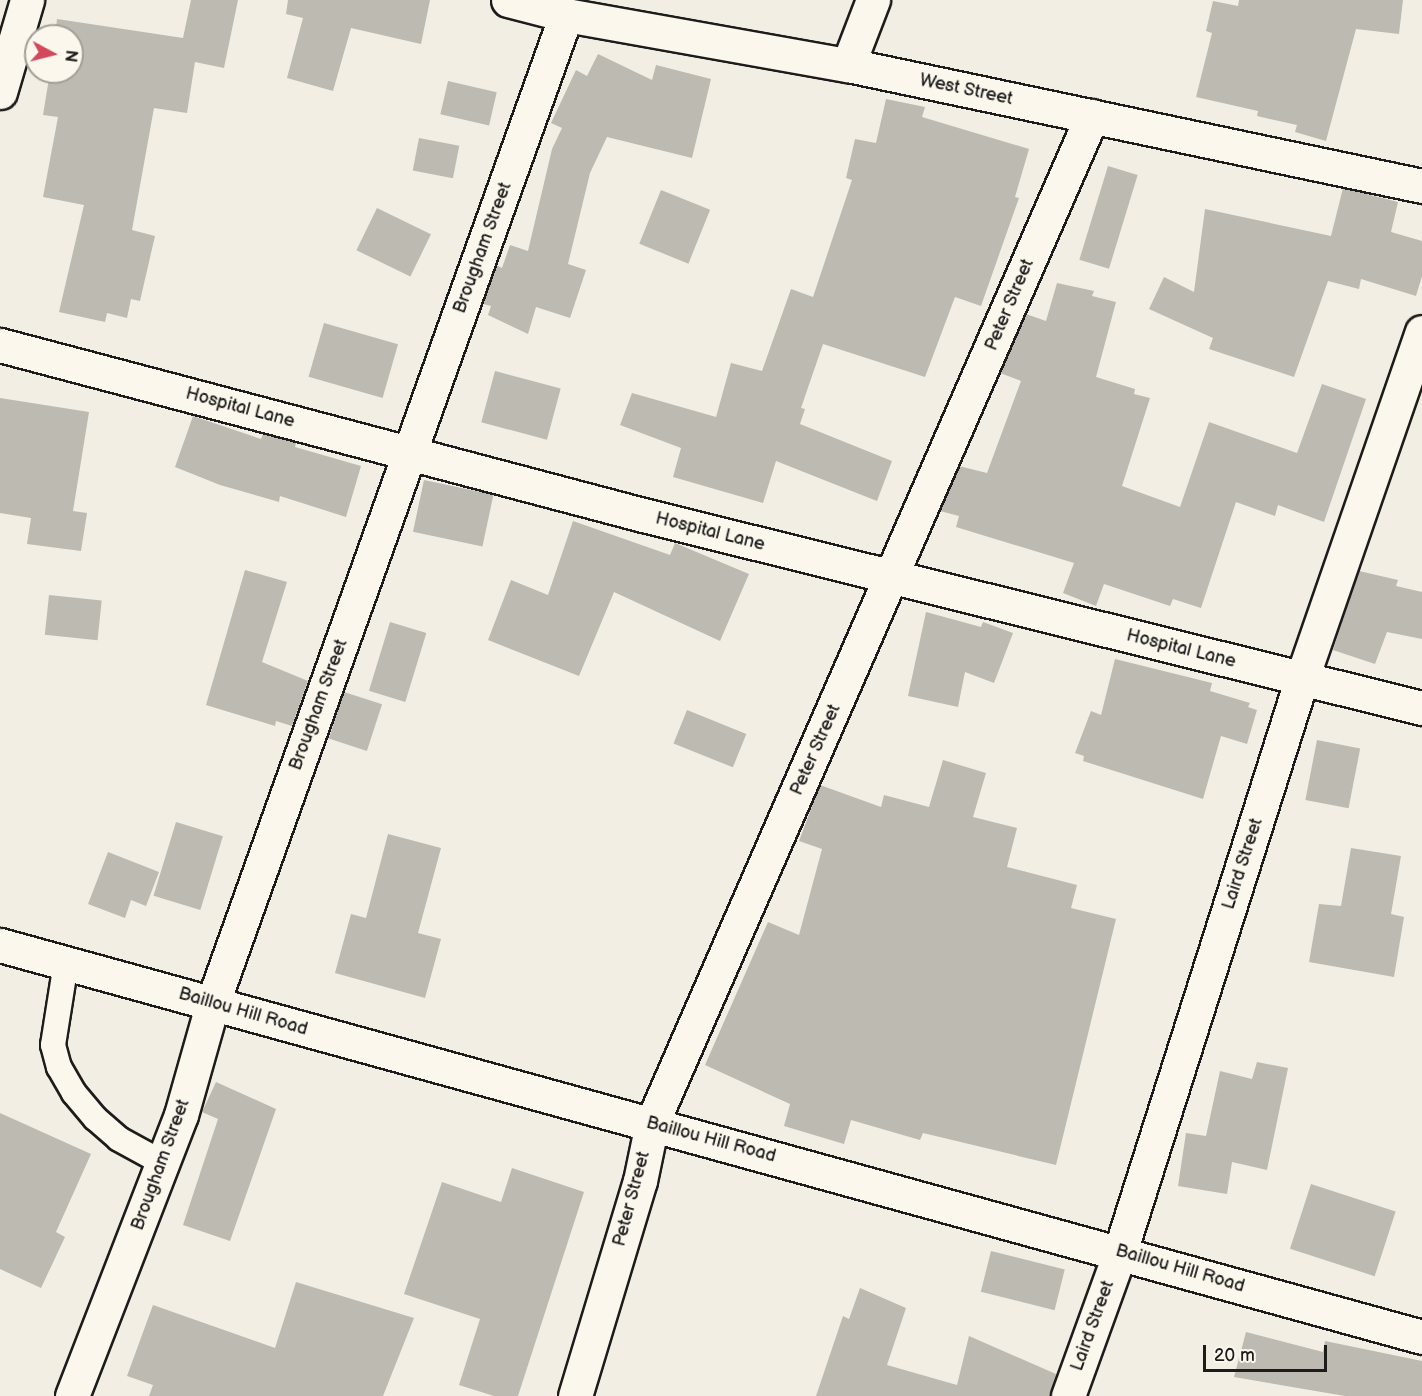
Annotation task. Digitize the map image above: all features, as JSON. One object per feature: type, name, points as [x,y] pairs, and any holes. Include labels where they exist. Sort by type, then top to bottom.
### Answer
[{"type":"street","points":[[0,92],[27,0]]},
{"type":"street","name":"West Street","points":[[508,0],[566,15],[849,65],[1422,186]]},
{"type":"street","points":[[849,65],[873,0]]},
{"type":"street","name":"Brougham Street","points":[[72,1396],[181,1115],[213,1002],[566,15]]},
{"type":"street","name":"Peter Street","points":[[575,1396],[640,1181],[652,1123],[1092,116]]},
{"type":"street","name":"Laird Street","points":[[1068,1396],[1120,1252],[1302,678],[1422,332]]},
{"type":"street","name":"Hospital Lane","points":[[0,345],[892,578],[1422,708]]},
{"type":"street","name":"Baillou Hill Road","points":[[0,945],[213,1002],[411,1061],[652,1123],[1422,1337]]},
{"type":"lane","points":[[66,963],[53,1045],[59,1067],[74,1093],[95,1118],[119,1140],[163,1162]]},
{"type":"building","points":[[191,0],[238,0],[224,68],[195,62],[187,113],[154,108],[132,230],[155,236],[140,301],[131,299],[127,318],[107,313],[105,322],[59,312],[84,205],[43,197],[58,117],[43,115],[48,84],[84,84],[84,24],[56,24],[57,19],[183,38]]},
{"type":"building","points":[[288,0],[430,0],[421,44],[351,28],[333,91],[287,78],[303,18],[286,14]]},
{"type":"building","points":[[1239,0],[1403,0],[1399,34],[1356,29],[1326,141],[1295,132],[1297,125],[1257,116],[1258,111],[1196,97],[1212,33],[1206,31],[1213,1],[1238,6]]},
{"type":"building","points":[[598,54],[652,80],[656,65],[711,79],[692,158],[607,137],[590,173],[568,264],[586,270],[570,318],[536,307],[528,334],[488,315],[491,306],[483,304],[496,265],[502,268],[510,245],[528,251],[552,149],[562,128],[551,123],[576,70],[587,76]]},
{"type":"building","points":[[448,81],[497,92],[489,125],[440,114]]},
{"type":"building","points":[[886,99],[925,107],[922,117],[1029,149],[1015,197],[1019,198],[981,306],[955,297],[925,377],[823,344],[801,408],[805,409],[800,424],[892,461],[877,501],[776,461],[763,503],[673,477],[681,448],[620,425],[632,393],[716,417],[731,363],[762,371],[791,289],[813,297],[852,180],[846,178],[855,139],[876,143]]},
{"type":"building","points":[[419,138],[459,146],[453,178],[413,170]]},
{"type":"building","points":[[1108,166],[1138,175],[1109,269],[1079,260]]},
{"type":"building","points":[[1343,188],[1398,202],[1391,232],[1422,241],[1422,276],[1416,296],[1361,279],[1359,289],[1328,281],[1294,377],[1209,349],[1213,338],[1149,309],[1164,277],[1194,292],[1205,209],[1331,236]]},
{"type":"building","points":[[661,190],[710,210],[688,264],[639,244]]},
{"type":"building","points":[[377,208],[431,234],[410,277],[356,250]]},
{"type":"building","points":[[1057,283],[1094,291],[1092,296],[1116,302],[1096,377],[1135,389],[1134,394],[1150,398],[1122,486],[1180,507],[1209,422],[1297,453],[1322,384],[1366,399],[1324,522],[1278,505],[1275,516],[1236,502],[1201,608],[1173,599],[1170,606],[1104,584],[1096,606],[1063,593],[1074,563],[956,527],[959,516],[940,511],[959,466],[987,473],[1021,381],[1000,373],[1026,314],[1046,321]]},
{"type":"building","points":[[324,323],[398,344],[383,398],[309,377]]},
{"type":"building","points":[[495,371],[561,389],[547,440],[481,422]]},
{"type":"building","points":[[0,398],[89,412],[73,511],[87,513],[81,551],[27,544],[31,518],[0,513]]},
{"type":"building","points":[[193,416],[261,439],[263,434],[296,443],[295,447],[361,466],[346,517],[280,496],[279,502],[220,485],[175,467]]},
{"type":"building","points":[[424,480],[493,495],[482,547],[413,532]]},
{"type":"building","points":[[573,521],[670,555],[675,543],[749,574],[720,641],[614,592],[579,676],[488,640],[511,580],[548,595]]},
{"type":"building","points":[[245,570],[287,582],[262,662],[308,681],[292,726],[276,721],[275,726],[206,705]]},
{"type":"building","points":[[1359,571],[1398,580],[1396,586],[1422,592],[1422,639],[1387,632],[1375,664],[1333,650]]},
{"type":"building","points":[[49,595],[102,601],[98,640],[45,635]]},
{"type":"building","points":[[926,612],[981,627],[983,622],[1013,633],[994,683],[965,672],[958,707],[908,696]]},
{"type":"building","points":[[390,622],[426,633],[405,702],[369,691]]},
{"type":"building","points":[[1115,659],[1212,683],[1210,691],[1250,703],[1248,707],[1257,710],[1247,744],[1221,736],[1203,799],[1083,761],[1084,756],[1075,753],[1091,711],[1101,715]]},
{"type":"building","points":[[344,692],[382,704],[367,751],[329,739]]},
{"type":"building","points":[[687,710],[746,734],[733,767],[674,743]]},
{"type":"building","points":[[1317,740],[1360,748],[1349,808],[1305,800]]},
{"type":"building","points":[[943,760],[986,773],[973,817],[1017,828],[1007,867],[1077,885],[1071,908],[1116,919],[1056,1165],[923,1133],[920,1140],[851,1120],[844,1144],[784,1126],[790,1104],[705,1065],[768,922],[799,935],[822,849],[799,841],[820,785],[881,807],[884,795],[929,807]]},
{"type":"building","points":[[176,822],[223,836],[200,910],[153,896]]},
{"type":"building","points":[[388,834],[441,848],[418,933],[441,939],[425,998],[335,973],[351,914],[366,918]]},
{"type":"building","points":[[1351,848],[1401,856],[1391,914],[1404,917],[1394,977],[1309,962],[1319,904],[1341,906]]},
{"type":"building","points":[[108,852],[159,872],[146,906],[131,900],[125,918],[88,904]]},
{"type":"building","points":[[1257,1062],[1288,1068],[1267,1170],[1232,1162],[1227,1194],[1178,1186],[1186,1133],[1206,1136],[1220,1071],[1252,1079]]},
{"type":"building","points":[[216,1082],[276,1109],[230,1241],[183,1225],[218,1119],[202,1112]]},
{"type":"building","points":[[0,1113],[91,1154],[56,1232],[65,1237],[41,1288],[0,1269]]},
{"type":"building","points":[[512,1168],[584,1192],[518,1396],[494,1396],[459,1385],[480,1319],[404,1294],[442,1182],[501,1202]]},
{"type":"building","points":[[1311,1184],[1396,1212],[1375,1276],[1290,1249]]},
{"type":"building","points":[[991,1251],[1065,1269],[1055,1310],[981,1292]]},
{"type":"building","points":[[296,1282],[414,1318],[383,1396],[149,1396],[153,1385],[127,1376],[153,1305],[275,1348]]},
{"type":"building","points":[[860,1288],[906,1308],[887,1365],[957,1385],[969,1336],[1056,1374],[1050,1396],[816,1396],[843,1316],[849,1319]]},
{"type":"building","points":[[1246,1332],[1323,1352],[1325,1341],[1422,1361],[1422,1396],[1345,1396],[1234,1377]]}]
